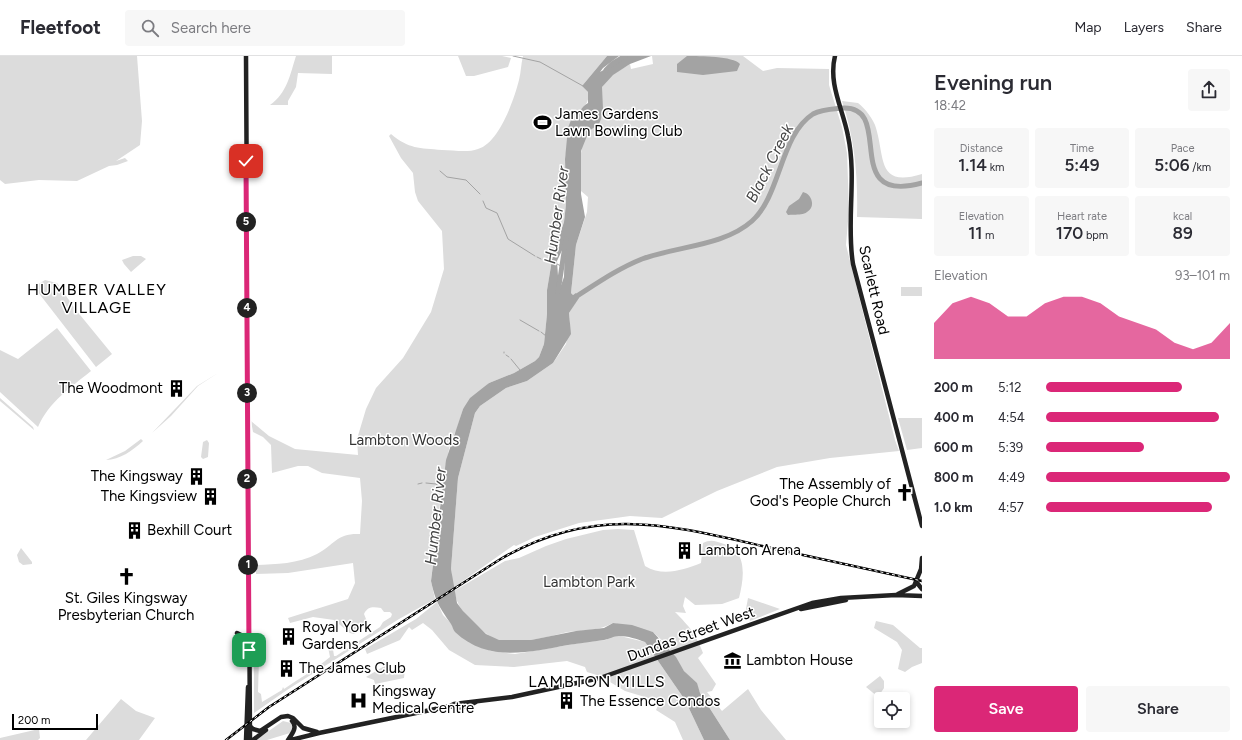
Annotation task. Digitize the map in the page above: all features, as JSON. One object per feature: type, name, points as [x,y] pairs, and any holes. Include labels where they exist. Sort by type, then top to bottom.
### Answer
[{"type":"main road","points":[[246,56],[250,740]]},
{"type":"main road","name":"Scarlett Road","points":[[835,56],[833,80],[851,152],[853,204],[851,241],[853,264],[922,526]]},
{"type":"main road","points":[[913,595],[918,584],[922,558]]},
{"type":"main road","points":[[896,595],[914,586],[921,569]]},
{"type":"main road","points":[[918,584],[922,590]]},
{"type":"main road","name":"Dundas Street West","points":[[291,740],[450,706],[456,708],[471,706],[476,702],[539,691],[608,676],[796,610],[850,599],[896,595],[922,596]]},
{"type":"main road","points":[[249,626],[237,633],[246,639],[249,650]]},
{"type":"main road","points":[[246,740],[249,682]]},
{"type":"main road","points":[[250,725],[253,729],[260,730],[281,717],[289,716],[303,728],[319,733]]},
{"type":"main road","points":[[254,740],[286,719],[291,720],[295,725],[294,731],[288,740]]},
{"type":"green space","points":[[0,56],[137,56],[142,121],[140,145],[116,161],[125,158],[128,161],[109,166],[77,181],[39,180],[5,184],[0,180]]},
{"type":"green space","points":[[296,56],[332,56],[332,74],[298,73],[296,87],[288,101],[288,105],[270,105],[276,100],[284,89],[290,77]]},
{"type":"green space","points":[[458,56],[502,56],[511,58],[508,67],[474,76],[466,76]]},
{"type":"green space","name":"Lambton Woods","points":[[523,56],[607,56],[582,86],[588,92],[588,100],[575,121],[571,121],[565,159],[566,204],[564,222],[553,254],[547,290],[547,314],[544,344],[539,357],[535,361],[514,373],[489,383],[463,409],[456,431],[451,440],[443,478],[431,581],[435,599],[399,619],[287,690],[254,713],[254,657],[257,655],[259,659],[258,692],[261,694],[262,702],[282,690],[283,687],[284,689],[319,666],[330,657],[328,647],[333,649],[334,656],[336,656],[380,627],[383,622],[391,617],[392,614],[390,612],[384,612],[381,608],[369,608],[364,614],[368,624],[354,634],[350,633],[334,620],[313,617],[290,623],[288,618],[348,599],[355,583],[353,563],[288,573],[256,574],[256,565],[287,563],[302,560],[317,554],[341,537],[352,534],[360,534],[362,501],[360,478],[322,473],[308,466],[298,466],[272,473],[271,445],[263,437],[253,432],[251,421],[269,436],[295,449],[358,455],[357,439],[366,409],[376,388],[403,358],[431,312],[444,269],[442,231],[418,201],[415,192],[413,173],[401,158],[389,136],[391,134],[403,143],[427,149],[469,151],[486,145],[499,130],[509,109],[519,80]]},
{"type":"green space","points":[[652,56],[743,56],[763,71],[777,68],[829,69],[829,85],[842,127],[847,153],[849,209],[846,245],[899,451],[830,458],[777,467],[717,491],[662,518],[630,516],[579,523],[535,537],[516,546],[514,545],[453,588],[451,569],[458,478],[475,413],[480,406],[506,388],[527,381],[553,363],[566,344],[570,324],[569,313],[577,300],[575,294],[573,295],[571,293],[576,245],[587,212],[588,197],[581,191],[580,160],[585,137],[589,131],[598,124],[601,118],[601,91],[604,83],[610,76],[630,64],[631,69],[653,64]]},
{"type":"green space","points":[[842,101],[858,103],[871,118],[876,128],[886,168],[890,174],[897,177],[907,177],[922,174],[922,219],[857,217],[855,158],[850,130]]},
{"type":"green space","points":[[133,256],[141,256],[146,259],[131,272],[122,260]]},
{"type":"green space","points":[[45,280],[57,283],[76,310],[112,354],[96,367],[34,287]]},
{"type":"green space","points":[[901,287],[922,287],[922,296],[901,296]]},
{"type":"green space","points":[[57,328],[91,371],[54,403],[38,427],[0,392],[0,350],[18,359]]},
{"type":"green space","points":[[218,373],[198,386],[171,416],[152,433],[197,386]]},
{"type":"green space","points":[[0,398],[33,427],[34,430],[0,401]]},
{"type":"green space","points":[[898,418],[922,418],[922,448],[907,450]]},
{"type":"green space","points":[[141,439],[143,441],[126,454],[111,460],[106,460],[125,451]]},
{"type":"green space","points":[[207,440],[209,443],[208,457],[203,459],[201,457],[203,442]]},
{"type":"green space","name":"Lambton Park","points":[[603,530],[634,530],[645,566],[659,571],[666,572],[680,570],[701,563],[703,543],[708,541],[716,541],[724,544],[732,548],[737,553],[741,559],[743,574],[739,598],[722,604],[695,605],[685,597],[683,606],[686,613],[675,612],[688,626],[698,641],[703,653],[698,658],[716,684],[712,691],[707,692],[722,711],[748,689],[761,710],[786,740],[730,740],[700,693],[696,683],[684,671],[666,644],[653,632],[613,623],[597,629],[568,632],[523,641],[505,642],[495,639],[483,631],[471,621],[459,606],[454,591],[505,561],[519,558],[566,539]]},
{"type":"green space","points":[[21,548],[32,564],[23,565],[19,562],[17,555]]},
{"type":"green space","points":[[748,598],[780,609],[750,621],[746,609]]},
{"type":"green space","points":[[437,602],[443,615],[469,642],[491,651],[515,654],[606,640],[613,636],[620,636],[645,642],[685,700],[704,740],[683,740],[675,722],[656,710],[659,703],[658,701],[625,691],[600,676],[587,672],[585,667],[567,661],[514,667],[475,665],[449,650],[432,630],[423,623],[412,630],[409,627],[400,640],[367,654],[365,649],[416,619]]},
{"type":"green space","points":[[876,621],[893,625],[920,648],[922,648],[922,663],[905,672],[898,669],[902,650],[897,642],[874,628]]},
{"type":"green space","points":[[386,665],[392,675],[405,667],[404,678],[375,684],[374,680],[366,677]]},
{"type":"green space","points":[[880,676],[884,681],[884,688],[881,692],[874,692],[874,694],[866,687]]},
{"type":"green space","points":[[121,699],[136,711],[155,718],[139,740],[86,740]]},
{"type":"green space","points":[[283,721],[291,723],[293,726],[290,733],[267,740],[256,740]]},
{"type":"green space","points":[[39,729],[40,738],[38,740],[0,740],[0,738]]},
{"type":"shaded area","points":[[607,56],[619,56],[600,72],[614,64],[622,56],[651,56],[630,64],[613,75],[602,87],[603,109],[601,119],[599,124],[589,131],[581,151],[581,194],[585,217],[576,245],[571,293],[573,295],[576,293],[579,298],[569,313],[571,334],[553,363],[527,381],[506,388],[480,406],[475,413],[458,478],[451,569],[457,603],[486,634],[499,640],[531,640],[576,631],[604,628],[613,623],[632,625],[653,632],[676,657],[684,671],[697,683],[700,693],[730,740],[704,740],[685,700],[645,642],[629,637],[615,636],[604,640],[524,652],[495,652],[468,642],[454,631],[452,625],[438,604],[431,581],[446,460],[463,409],[470,398],[489,383],[514,373],[535,361],[539,357],[544,344],[547,314],[547,290],[553,254],[564,222],[566,204],[565,159],[568,128],[571,120],[575,121],[580,111],[588,103],[588,92],[582,86]],"holes":[[[565,244],[564,277],[559,291],[557,261]]]},
{"type":"shaded area","points":[[687,56],[708,56],[731,59],[740,64],[737,71],[703,75],[677,72],[677,64]]},
{"type":"shaded area","points":[[803,192],[811,198],[812,204],[810,210],[803,214],[788,215],[786,212],[789,206],[799,199]]},
{"type":"waterway","points":[[513,56],[540,62],[583,86]]},
{"type":"waterway","name":"Humber River","points":[[606,70],[612,64],[625,56]]},
{"type":"waterway","name":"Black Creek","points":[[574,298],[624,267],[642,259],[714,241],[728,236],[752,221],[762,210],[769,196],[794,136],[802,124],[813,114],[820,111],[843,108],[858,112],[866,122],[875,169],[882,181],[897,186],[922,183]]},
{"type":"waterway","points":[[440,171],[447,177],[466,180],[480,194]]},
{"type":"waterway","points":[[483,201],[486,208],[497,213],[508,239],[535,256]]},
{"type":"waterway","name":"Humber River","points":[[558,292],[566,239]]},
{"type":"waterway","points":[[537,257],[541,259]]},
{"type":"waterway","points":[[545,260],[552,262]]},
{"type":"waterway","name":"Humber River","points":[[557,264],[561,266]]},
{"type":"waterway","points":[[520,320],[539,331]]},
{"type":"waterway","points":[[541,332],[546,336]]},
{"type":"waterway","points":[[511,359],[520,370]]},
{"type":"waterway","points":[[418,484],[422,483]]},
{"type":"waterway","points":[[426,483],[436,484],[442,488]]},
{"type":"railway","points":[[226,740],[269,707],[499,560],[534,542],[568,531],[601,525],[633,524],[666,527],[699,532],[922,581]]},
{"type":"place","name":"James Gardens Lawn Bowling Club","points":[[542,123]]},
{"type":"place","name":"The Woodmont","points":[[176,388]]},
{"type":"place","name":"The Kingsway","points":[[196,476]]},
{"type":"place","name":"The Assembly of God's People Church","points":[[904,493]]},
{"type":"place","name":"The Kingsview","points":[[210,496]]},
{"type":"place","name":"Bexhill Court","points":[[134,530]]},
{"type":"place","name":"Lambton Arena","points":[[685,550]]},
{"type":"place","name":"St. Giles Kingsway Presbyterian Church","points":[[126,577]]},
{"type":"place","name":"Royal York Gardens","points":[[289,636]]},
{"type":"place","name":"Lambton House","points":[[733,660]]},
{"type":"place","name":"The James Club","points":[[286,668]]},
{"type":"place","name":"Kingsway Medical Centre","points":[[359,700]]},
{"type":"place","name":"The Essence Condos","points":[[567,701]]},
{"type":"district","name":"HUMBER VALLEY VILLAGE","points":[[97,298]]},
{"type":"district","name":"LAMBTON MILLS","points":[[597,681]]},
{"type":"route","points":[[246,161],[249,650]]}]
